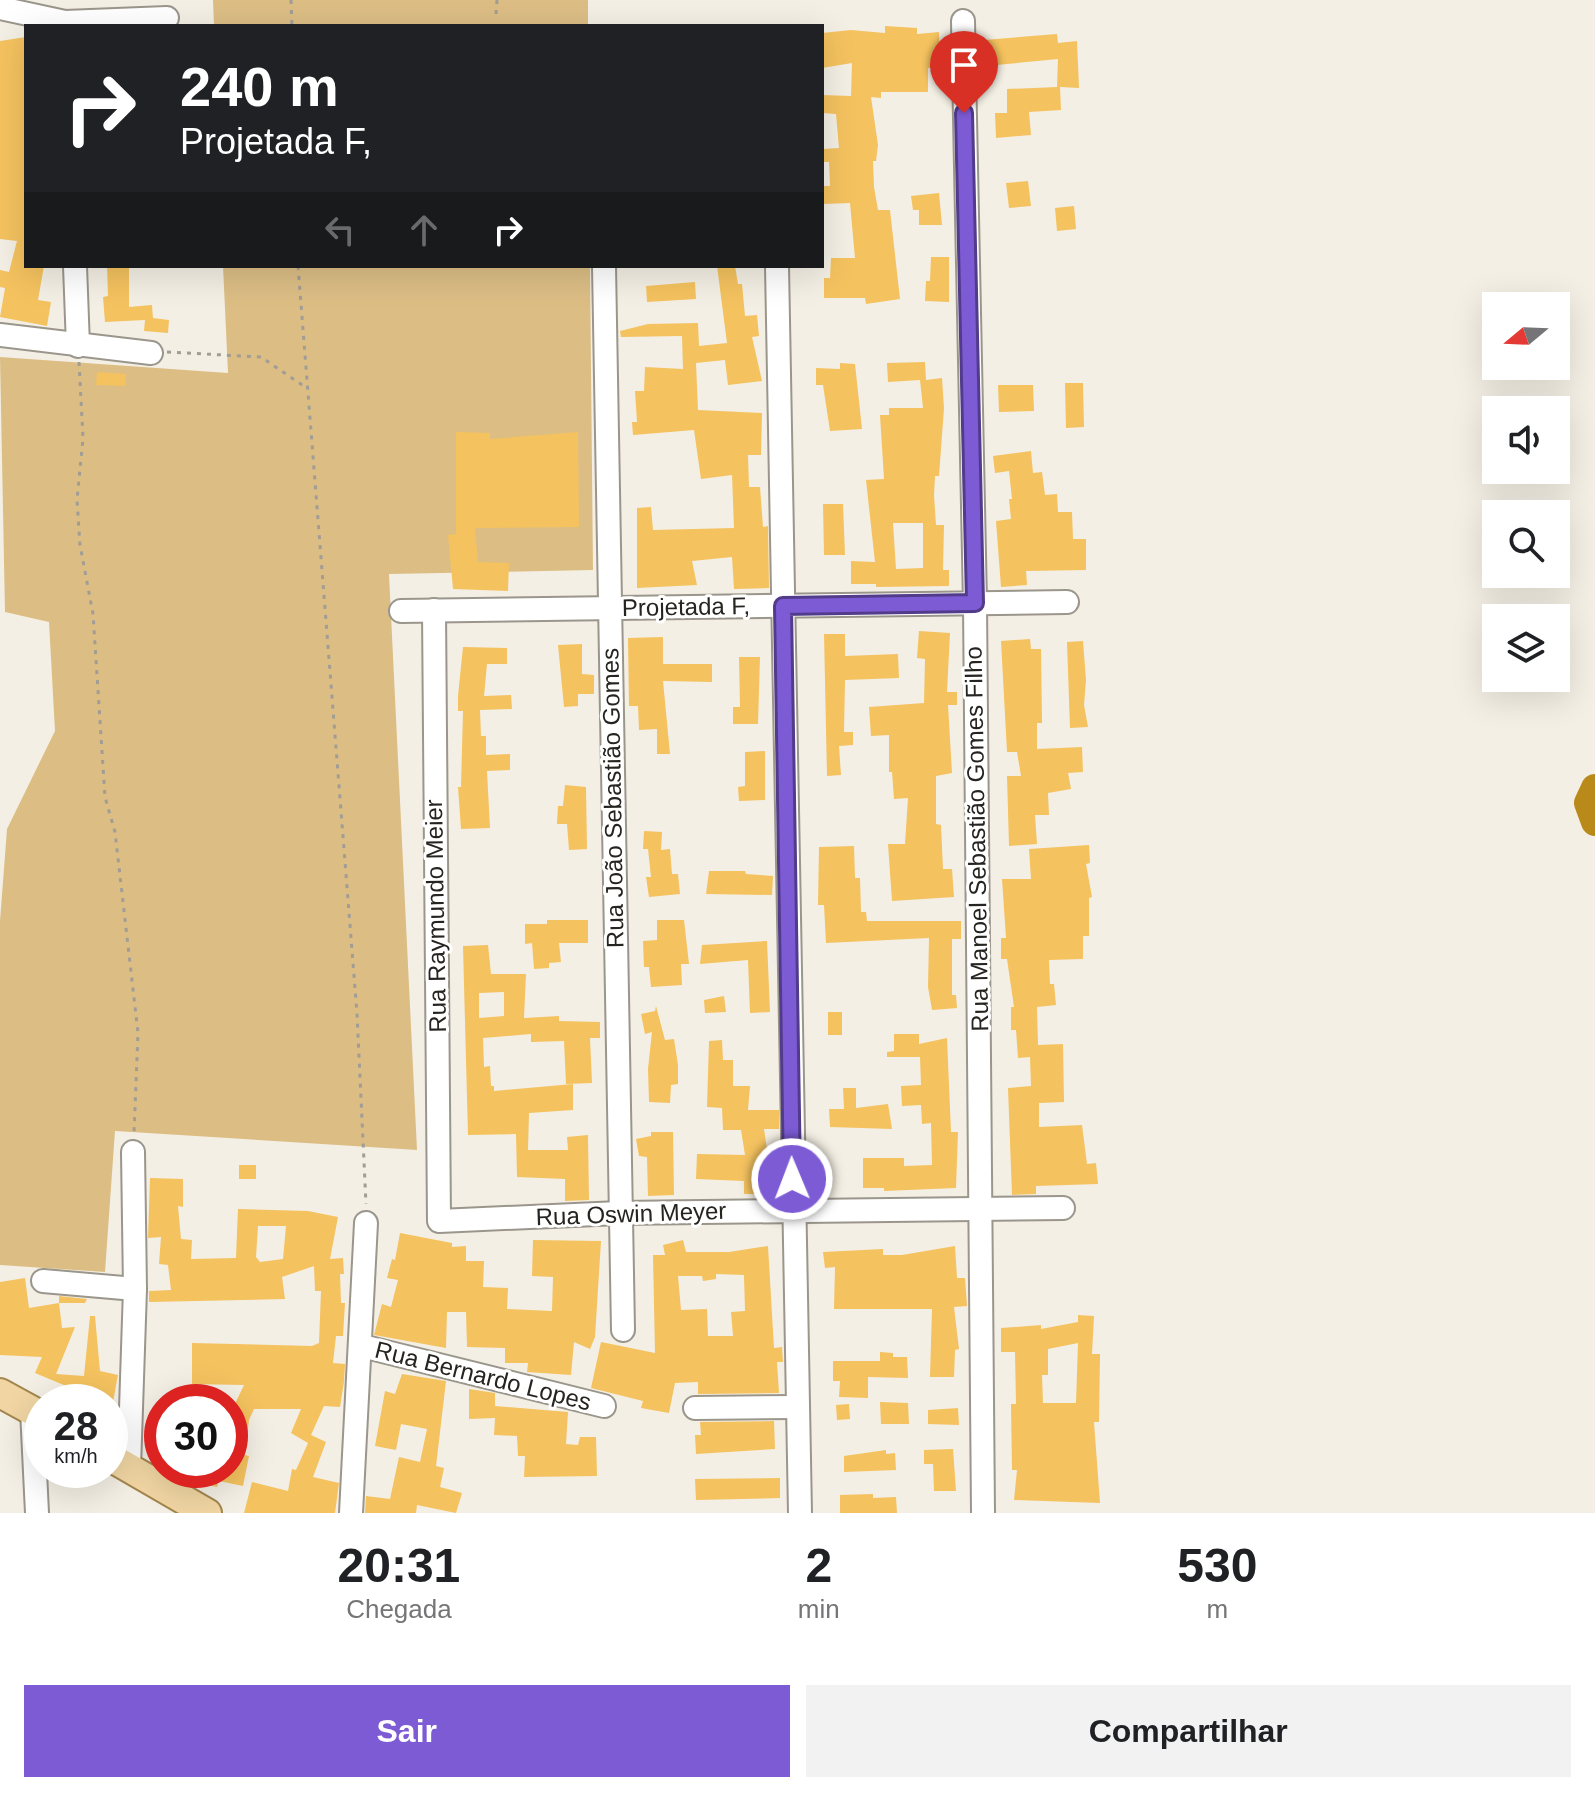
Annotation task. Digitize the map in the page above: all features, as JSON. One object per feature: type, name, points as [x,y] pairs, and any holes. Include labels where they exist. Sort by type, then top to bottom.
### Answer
[{"type":"main road","points":[[0,1393],[24,1406]]},
{"type":"main road","points":[[128,1467],[207,1513]]},
{"type":"street","points":[[0,8],[64,16],[167,18]]},
{"type":"street","name":"Rua Manoel Sebastião Gomes Filho","points":[[963,21],[975,603],[983,1513]]},
{"type":"street","points":[[75,268],[78,346]]},
{"type":"street","name":"Rua João Sebastião Gomes","points":[[604,268],[623,1330]]},
{"type":"street","points":[[777,268],[800,1513]]},
{"type":"street","points":[[0,335],[151,353]]},
{"type":"street","name":"Projetada F,","points":[[401,611],[1067,602]]},
{"type":"street","name":"Rua Raymundo Meier","points":[[434,610],[439,1221]]},
{"type":"street","points":[[127,1384],[135,1289],[133,1152]]},
{"type":"street","name":"Rua Oswin Meyer","points":[[439,1221],[619,1213],[1063,1208]]},
{"type":"street","points":[[351,1513],[366,1223]]},
{"type":"street","points":[[43,1281],[135,1289]]},
{"type":"street","name":"Rua Bernardo Lopes","points":[[362,1346],[604,1406]]},
{"type":"street","points":[[695,1408],[796,1407]]},
{"type":"street","points":[[37,1488],[37,1513]]},
{"type":"path","points":[[291,0],[292,24]]},
{"type":"path","points":[[496,14],[497,0]]},
{"type":"path","points":[[298,268],[305,387],[357,1014],[366,1223]]},
{"type":"path","points":[[78,346],[83,438],[77,500],[80,545],[93,614],[105,797],[115,832],[138,1033],[133,1152]]},
{"type":"path","points":[[151,353],[261,357],[305,387]]},
{"type":"shaded area","points":[[213,0],[588,0],[588,24],[214,24]]},
{"type":"shaded area","points":[[223,268],[590,268],[593,570],[389,574],[417,1150],[115,1131],[105,1272],[0,1265],[0,921],[7,829],[55,731],[49,622],[5,612],[0,357],[228,373]]},
{"type":"building","points":[[885,26],[917,28],[917,34],[939,32],[940,67],[928,68],[928,92],[881,92],[881,98],[871,97],[878,145],[876,161],[873,161],[874,187],[878,210],[890,210],[900,299],[866,304],[865,298],[824,298],[824,278],[830,278],[831,258],[855,258],[850,203],[824,204],[824,186],[830,186],[829,162],[824,162],[824,149],[839,148],[836,114],[824,113],[824,95],[851,96],[852,63],[824,68],[824,33],[851,30],[885,33]]},
{"type":"building","points":[[1057,34],[1058,43],[1077,41],[1079,88],[1060,87],[1061,110],[1029,112],[1031,135],[996,138],[995,113],[1007,113],[1007,89],[1057,87],[1058,59],[986,66],[984,40]]},
{"type":"building","points":[[24,37],[24,268],[44,268],[38,300],[51,302],[47,326],[0,317],[5,288],[0,287],[0,270],[9,272],[17,241],[0,239],[0,41]]},
{"type":"building","points":[[1028,181],[1031,206],[1009,208],[1006,183]]},
{"type":"building","points":[[939,193],[942,225],[919,225],[919,210],[913,210],[911,196]]},
{"type":"building","points":[[1074,206],[1076,229],[1057,231],[1055,208]]},
{"type":"building","points":[[931,257],[949,257],[949,302],[925,301]]},
{"type":"building","points":[[107,268],[129,268],[129,307],[152,305],[153,318],[169,320],[168,333],[144,331],[145,320],[105,322],[103,297],[108,296]]},
{"type":"building","points":[[717,268],[735,268],[738,284],[742,284],[745,316],[757,315],[759,336],[752,337],[762,381],[728,385],[725,360],[696,363],[698,410],[762,413],[761,455],[748,455],[749,487],[760,487],[763,527],[768,526],[769,588],[734,589],[732,557],[692,561],[697,585],[637,588],[637,508],[651,507],[653,530],[734,528],[732,475],[701,479],[694,430],[633,435],[632,422],[637,422],[635,391],[644,391],[645,367],[683,369],[682,336],[621,337],[620,331],[648,324],[698,323],[699,346],[727,343]]},
{"type":"building","points":[[695,282],[696,299],[647,302],[646,286]]},
{"type":"building","points":[[925,362],[926,380],[942,378],[944,408],[939,476],[935,476],[934,495],[936,525],[944,525],[943,570],[949,570],[949,586],[876,587],[876,584],[851,584],[851,561],[875,562],[866,480],[884,479],[880,415],[889,415],[889,408],[923,408],[920,380],[888,382],[887,363]],"holes":[[[893,523],[923,523],[923,568],[896,569]]]},
{"type":"building","points":[[840,363],[855,364],[862,429],[830,431],[823,385],[816,385],[816,368],[840,369]]},
{"type":"building","points":[[97,372],[126,374],[125,386],[96,385]]},
{"type":"building","points":[[1065,383],[1083,383],[1084,427],[1066,428]]},
{"type":"building","points":[[998,385],[1033,385],[1034,411],[999,412]]},
{"type":"building","points":[[456,432],[490,433],[490,439],[578,432],[579,527],[475,528],[478,562],[509,563],[508,591],[453,589],[448,535],[456,534]]},
{"type":"building","points":[[1031,451],[1033,473],[1042,472],[1045,495],[1057,494],[1058,512],[1072,512],[1073,539],[1086,539],[1086,570],[1026,571],[1027,585],[1001,587],[996,521],[1011,519],[1009,499],[1012,499],[1009,471],[995,473],[993,456]]},
{"type":"building","points":[[823,504],[843,504],[845,555],[824,555]]},
{"type":"building","points":[[919,631],[950,633],[947,692],[957,692],[957,705],[948,705],[952,773],[936,776],[936,824],[941,825],[943,869],[952,869],[954,897],[892,901],[888,844],[905,844],[908,798],[894,799],[892,772],[889,772],[889,735],[871,736],[869,707],[924,703],[925,659],[917,658]]},
{"type":"building","points":[[824,634],[845,634],[845,656],[898,654],[899,678],[845,680],[844,732],[853,732],[853,745],[839,746],[841,775],[827,776]]},
{"type":"building","points":[[663,637],[663,664],[712,664],[712,682],[663,681],[670,754],[657,754],[657,729],[639,730],[638,706],[629,706],[628,638]]},
{"type":"building","points":[[1030,639],[1031,649],[1041,649],[1042,723],[1037,723],[1037,749],[1082,747],[1083,772],[1068,773],[1071,789],[1048,793],[1049,815],[1035,815],[1037,844],[1009,846],[1007,776],[1021,776],[1017,752],[1007,752],[1001,641]]},
{"type":"building","points":[[1083,641],[1084,705],[1088,727],[1070,728],[1067,642]]},
{"type":"building","points":[[582,644],[582,674],[594,675],[594,694],[578,694],[578,706],[564,707],[558,645]]},
{"type":"building","points":[[463,647],[507,648],[507,664],[487,664],[484,696],[511,695],[512,709],[480,710],[481,736],[486,736],[486,755],[510,754],[510,770],[487,771],[490,828],[461,829],[458,787],[461,787],[463,711],[458,711],[458,696]]},
{"type":"building","points":[[739,657],[760,657],[758,724],[733,724],[733,707],[740,707]]},
{"type":"building","points":[[765,751],[765,800],[739,801],[738,787],[745,786],[745,752]]},
{"type":"building","points":[[565,785],[586,787],[587,849],[569,850],[567,824],[557,824],[558,806],[563,806]]},
{"type":"building","points":[[644,831],[662,832],[661,850],[670,849],[672,874],[678,874],[680,894],[649,897],[646,877],[651,877],[648,849],[643,849]]},
{"type":"building","points":[[1089,845],[1090,863],[1086,864],[1092,897],[1089,898],[1089,936],[1083,936],[1083,959],[1049,960],[1050,984],[1054,984],[1056,1005],[1037,1007],[1038,1045],[1063,1044],[1064,1102],[1039,1103],[1039,1127],[1082,1125],[1087,1164],[1096,1163],[1098,1184],[1036,1186],[1036,1194],[1012,1195],[1008,1088],[1031,1086],[1030,1057],[1018,1058],[1016,1030],[1011,1030],[1011,1007],[1014,1007],[1007,959],[1001,959],[1001,938],[1006,938],[1002,879],[1031,879],[1029,849]]},
{"type":"building","points":[[854,846],[855,878],[860,878],[861,912],[866,912],[867,921],[961,921],[961,939],[952,939],[952,995],[956,995],[957,1008],[932,1010],[928,987],[929,938],[826,943],[824,905],[818,905],[819,847]]},
{"type":"building","points":[[709,871],[745,871],[746,874],[773,876],[772,895],[706,894]]},
{"type":"building","points":[[547,920],[588,920],[588,943],[559,943],[561,962],[549,963],[549,968],[534,969],[532,943],[525,944],[525,924],[547,924]]},
{"type":"building","points":[[657,920],[684,920],[689,964],[681,964],[682,985],[651,987],[649,967],[644,967],[643,941],[657,940]]},
{"type":"building","points":[[767,941],[770,1012],[750,1013],[748,960],[700,964],[702,945]]},
{"type":"building","points":[[488,945],[491,974],[526,974],[524,1018],[559,1016],[559,1021],[600,1022],[600,1038],[590,1038],[592,1083],[566,1084],[564,1041],[531,1042],[531,1034],[483,1038],[484,1067],[490,1066],[494,1091],[573,1084],[573,1110],[529,1113],[528,1150],[568,1150],[567,1137],[588,1135],[589,1200],[565,1201],[565,1179],[517,1177],[516,1134],[468,1135],[463,946]],"holes":[[[504,992],[504,1016],[479,1018],[479,993]]]},
{"type":"building","points":[[724,996],[726,1012],[705,1013],[704,1000]]},
{"type":"building","points":[[656,1006],[665,1040],[674,1039],[678,1065],[678,1084],[671,1085],[670,1103],[649,1102],[648,1069],[652,1032],[645,1034],[641,1014],[655,1011]]},
{"type":"building","points":[[828,1012],[842,1012],[842,1035],[828,1035]]},
{"type":"building","points":[[894,1034],[919,1034],[919,1044],[947,1038],[951,1132],[958,1132],[956,1188],[884,1191],[884,1188],[863,1188],[863,1158],[904,1158],[904,1166],[932,1165],[931,1123],[922,1124],[921,1105],[902,1106],[901,1086],[921,1085],[920,1057],[887,1057],[887,1052],[894,1051]]},
{"type":"building","points":[[722,1040],[723,1060],[733,1060],[733,1086],[750,1086],[748,1110],[779,1110],[779,1129],[764,1129],[770,1170],[780,1171],[780,1194],[744,1194],[744,1181],[696,1179],[697,1154],[745,1155],[741,1130],[723,1130],[722,1108],[707,1107],[709,1041]]},
{"type":"building","points":[[843,1088],[856,1088],[856,1108],[888,1104],[892,1129],[830,1127],[829,1109],[844,1109]]},
{"type":"building","points":[[651,1132],[673,1132],[674,1195],[648,1196],[647,1157],[639,1156],[636,1139],[651,1136]]},
{"type":"building","points":[[239,1165],[256,1165],[256,1179],[239,1179]]},
{"type":"building","points":[[150,1178],[183,1179],[183,1207],[178,1206],[181,1239],[192,1240],[191,1259],[236,1258],[238,1209],[308,1211],[338,1217],[330,1259],[343,1258],[341,1303],[345,1303],[343,1336],[336,1336],[333,1363],[345,1364],[344,1382],[340,1407],[324,1406],[311,1435],[326,1442],[313,1477],[339,1483],[335,1513],[244,1513],[252,1482],[288,1491],[292,1469],[296,1470],[308,1443],[291,1433],[301,1409],[254,1409],[248,1429],[248,1384],[192,1384],[192,1343],[312,1346],[319,1343],[321,1291],[315,1291],[314,1266],[282,1277],[285,1299],[149,1302],[149,1291],[171,1290],[168,1265],[159,1264],[161,1237],[148,1238]],"holes":[[[258,1226],[286,1226],[283,1259],[260,1262],[256,1257]]]},
{"type":"building","points":[[400,1233],[452,1243],[452,1247],[466,1246],[466,1261],[484,1261],[483,1287],[508,1288],[507,1309],[552,1311],[553,1277],[532,1276],[533,1240],[601,1241],[595,1337],[590,1349],[574,1342],[571,1375],[527,1372],[528,1363],[505,1363],[505,1348],[467,1347],[466,1312],[447,1312],[446,1348],[374,1335],[382,1304],[391,1307],[398,1280],[387,1278],[392,1259],[395,1260]]},
{"type":"building","points":[[683,1240],[686,1252],[729,1252],[768,1246],[774,1348],[782,1347],[783,1362],[777,1362],[779,1393],[698,1394],[698,1382],[675,1383],[669,1413],[641,1408],[643,1401],[591,1388],[601,1342],[655,1353],[653,1255],[665,1255],[663,1245]],"holes":[[[716,1274],[744,1275],[745,1311],[731,1312],[733,1336],[708,1336],[707,1309],[681,1310],[678,1276],[702,1276],[703,1281],[716,1279]]]},
{"type":"building","points":[[955,1246],[957,1278],[965,1278],[967,1306],[954,1307],[959,1349],[955,1350],[954,1377],[930,1377],[932,1309],[834,1309],[835,1267],[825,1268],[823,1252],[883,1249],[883,1255],[902,1255]]},
{"type":"building","points":[[25,1278],[29,1308],[59,1303],[62,1328],[75,1327],[56,1374],[84,1376],[90,1316],[95,1316],[100,1371],[118,1375],[116,1384],[61,1384],[35,1373],[42,1357],[0,1355],[0,1282]]},
{"type":"building","points":[[59,1296],[87,1299],[85,1303],[59,1303]]},
{"type":"building","points":[[1078,1315],[1094,1316],[1092,1354],[1100,1354],[1099,1422],[1094,1422],[1100,1503],[1014,1500],[1017,1470],[1012,1470],[1011,1404],[1016,1404],[1015,1352],[1001,1352],[1001,1328],[1041,1325],[1041,1329],[1078,1322]],"holes":[[[1078,1343],[1076,1403],[1043,1403],[1042,1375],[1048,1375],[1048,1349]]]},
{"type":"building","points":[[880,1352],[893,1353],[893,1357],[907,1357],[908,1378],[868,1377],[868,1398],[839,1397],[840,1381],[833,1381],[833,1361],[880,1361]]},
{"type":"building","points":[[402,1374],[446,1381],[436,1466],[444,1468],[440,1487],[462,1493],[456,1513],[417,1505],[416,1513],[365,1513],[366,1496],[390,1499],[399,1457],[420,1462],[427,1429],[401,1424],[396,1450],[375,1446],[385,1391],[395,1394]]},
{"type":"building","points":[[469,1389],[495,1393],[495,1406],[568,1412],[566,1444],[578,1445],[580,1437],[596,1437],[597,1476],[524,1477],[525,1456],[518,1456],[517,1436],[494,1435],[495,1418],[469,1419]]},
{"type":"building","points":[[880,1402],[908,1403],[909,1424],[881,1424]]},
{"type":"building","points":[[849,1404],[850,1419],[837,1420],[836,1405]]},
{"type":"building","points":[[958,1408],[959,1425],[928,1424],[928,1410]]},
{"type":"building","points":[[774,1421],[775,1449],[696,1454],[695,1435],[701,1435],[700,1422]]},
{"type":"building","points":[[953,1449],[956,1491],[934,1491],[933,1464],[924,1464],[924,1450]]},
{"type":"building","points":[[886,1450],[886,1454],[895,1453],[896,1470],[844,1472],[844,1456]]},
{"type":"building","points":[[780,1478],[780,1498],[696,1500],[695,1479]]},
{"type":"building","points":[[873,1494],[873,1498],[896,1497],[897,1513],[840,1513],[840,1495]]},
{"type":"waterway","points":[[1595,788],[1588,803],[1595,822]]},
{"type":"route","points":[[792,1179],[783,606],[975,603],[964,113]]}]
